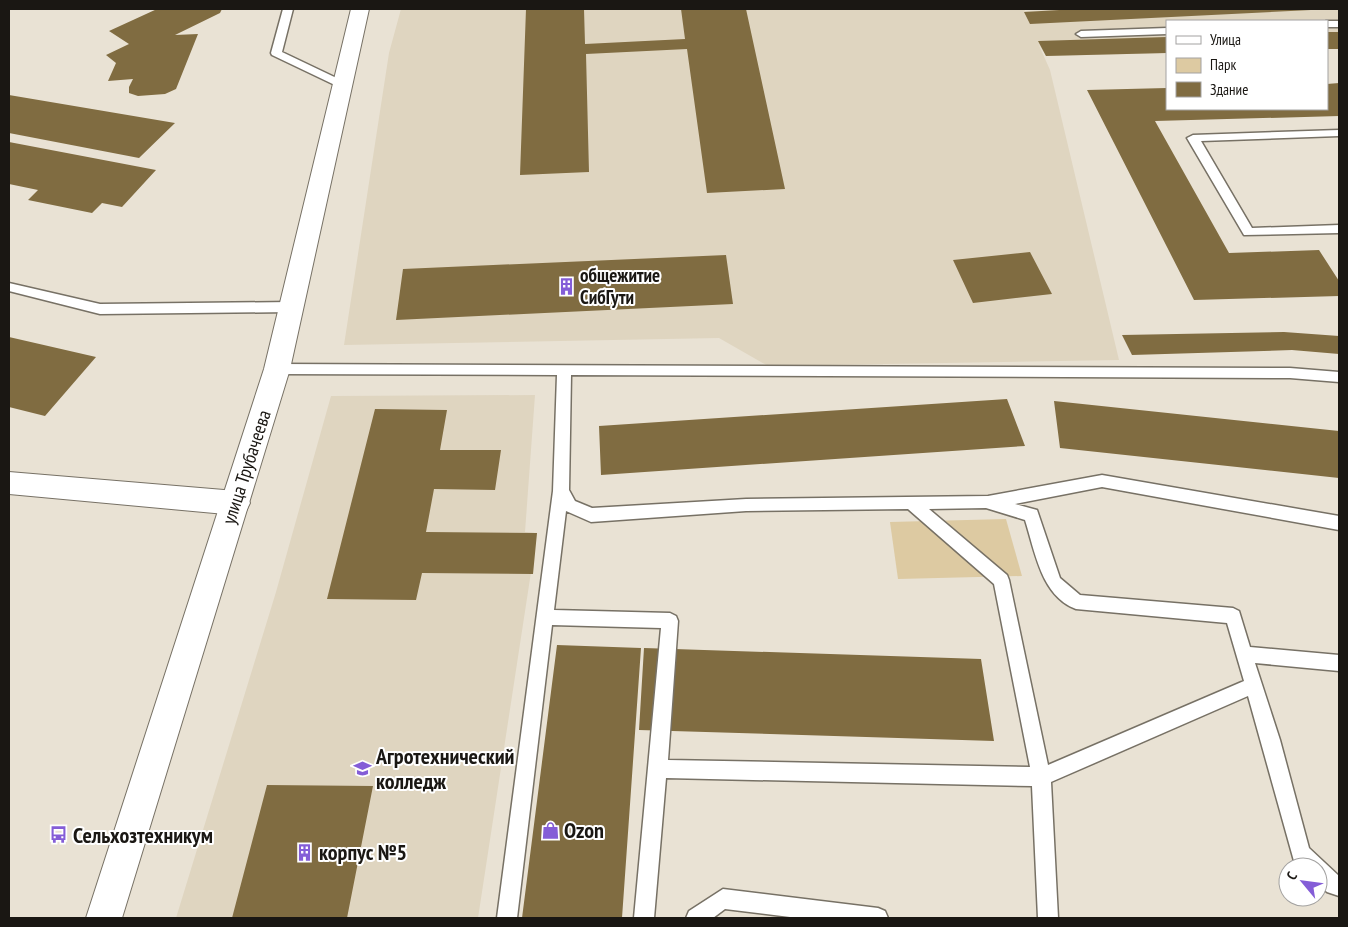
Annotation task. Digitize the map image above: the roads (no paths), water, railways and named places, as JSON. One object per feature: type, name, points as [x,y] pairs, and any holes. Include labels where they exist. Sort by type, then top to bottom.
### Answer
[{"type":"main road","name":"улица Трубачеева","points":[[104,918],[277,368],[360,9]]},
{"type":"main road","points":[[9,482],[236,503]]},
{"type":"lane","points":[[288,9],[276,53],[343,85]]},
{"type":"lane","points":[[1081,34],[1166,31]]},
{"type":"lane","points":[[1339,133],[1193,138],[1248,232],[1339,229]]},
{"type":"lane","points":[[9,287],[100,309],[291,307]]},
{"type":"lane","points":[[277,368],[1290,373],[1339,377]]},
{"type":"lane","points":[[507,918],[562,491],[564,370]]},
{"type":"lane","points":[[562,491],[570,506],[591,515],[746,505],[986,502],[1102,480],[1339,523]]},
{"type":"lane","points":[[986,502],[1031,515],[1053,582],[1076,602],[1233,616],[1271,740],[1301,854],[1304,857]]},
{"type":"lane","points":[[911,503],[1001,580],[1041,777],[1048,918]]},
{"type":"lane","points":[[545,617],[670,621],[644,918]]},
{"type":"lane","points":[[1244,654],[1339,663]]},
{"type":"lane","points":[[658,770],[1041,777],[1254,685]]},
{"type":"lane","points":[[1328,879],[1334,885],[1339,886]]},
{"type":"lane","points":[[696,918],[723,899],[878,918]]},
{"type":"place","name":"общежитие СибГути","points":[[566,286]]},
{"type":"place","name":"Агротехнический колледж","points":[[362,769]]},
{"type":"place","name":"Ozon","points":[[550,830]]},
{"type":"place","name":"Сельхозтехникум","points":[[59,835]]},
{"type":"place","name":"корпус №5","points":[[305,852]]}]
